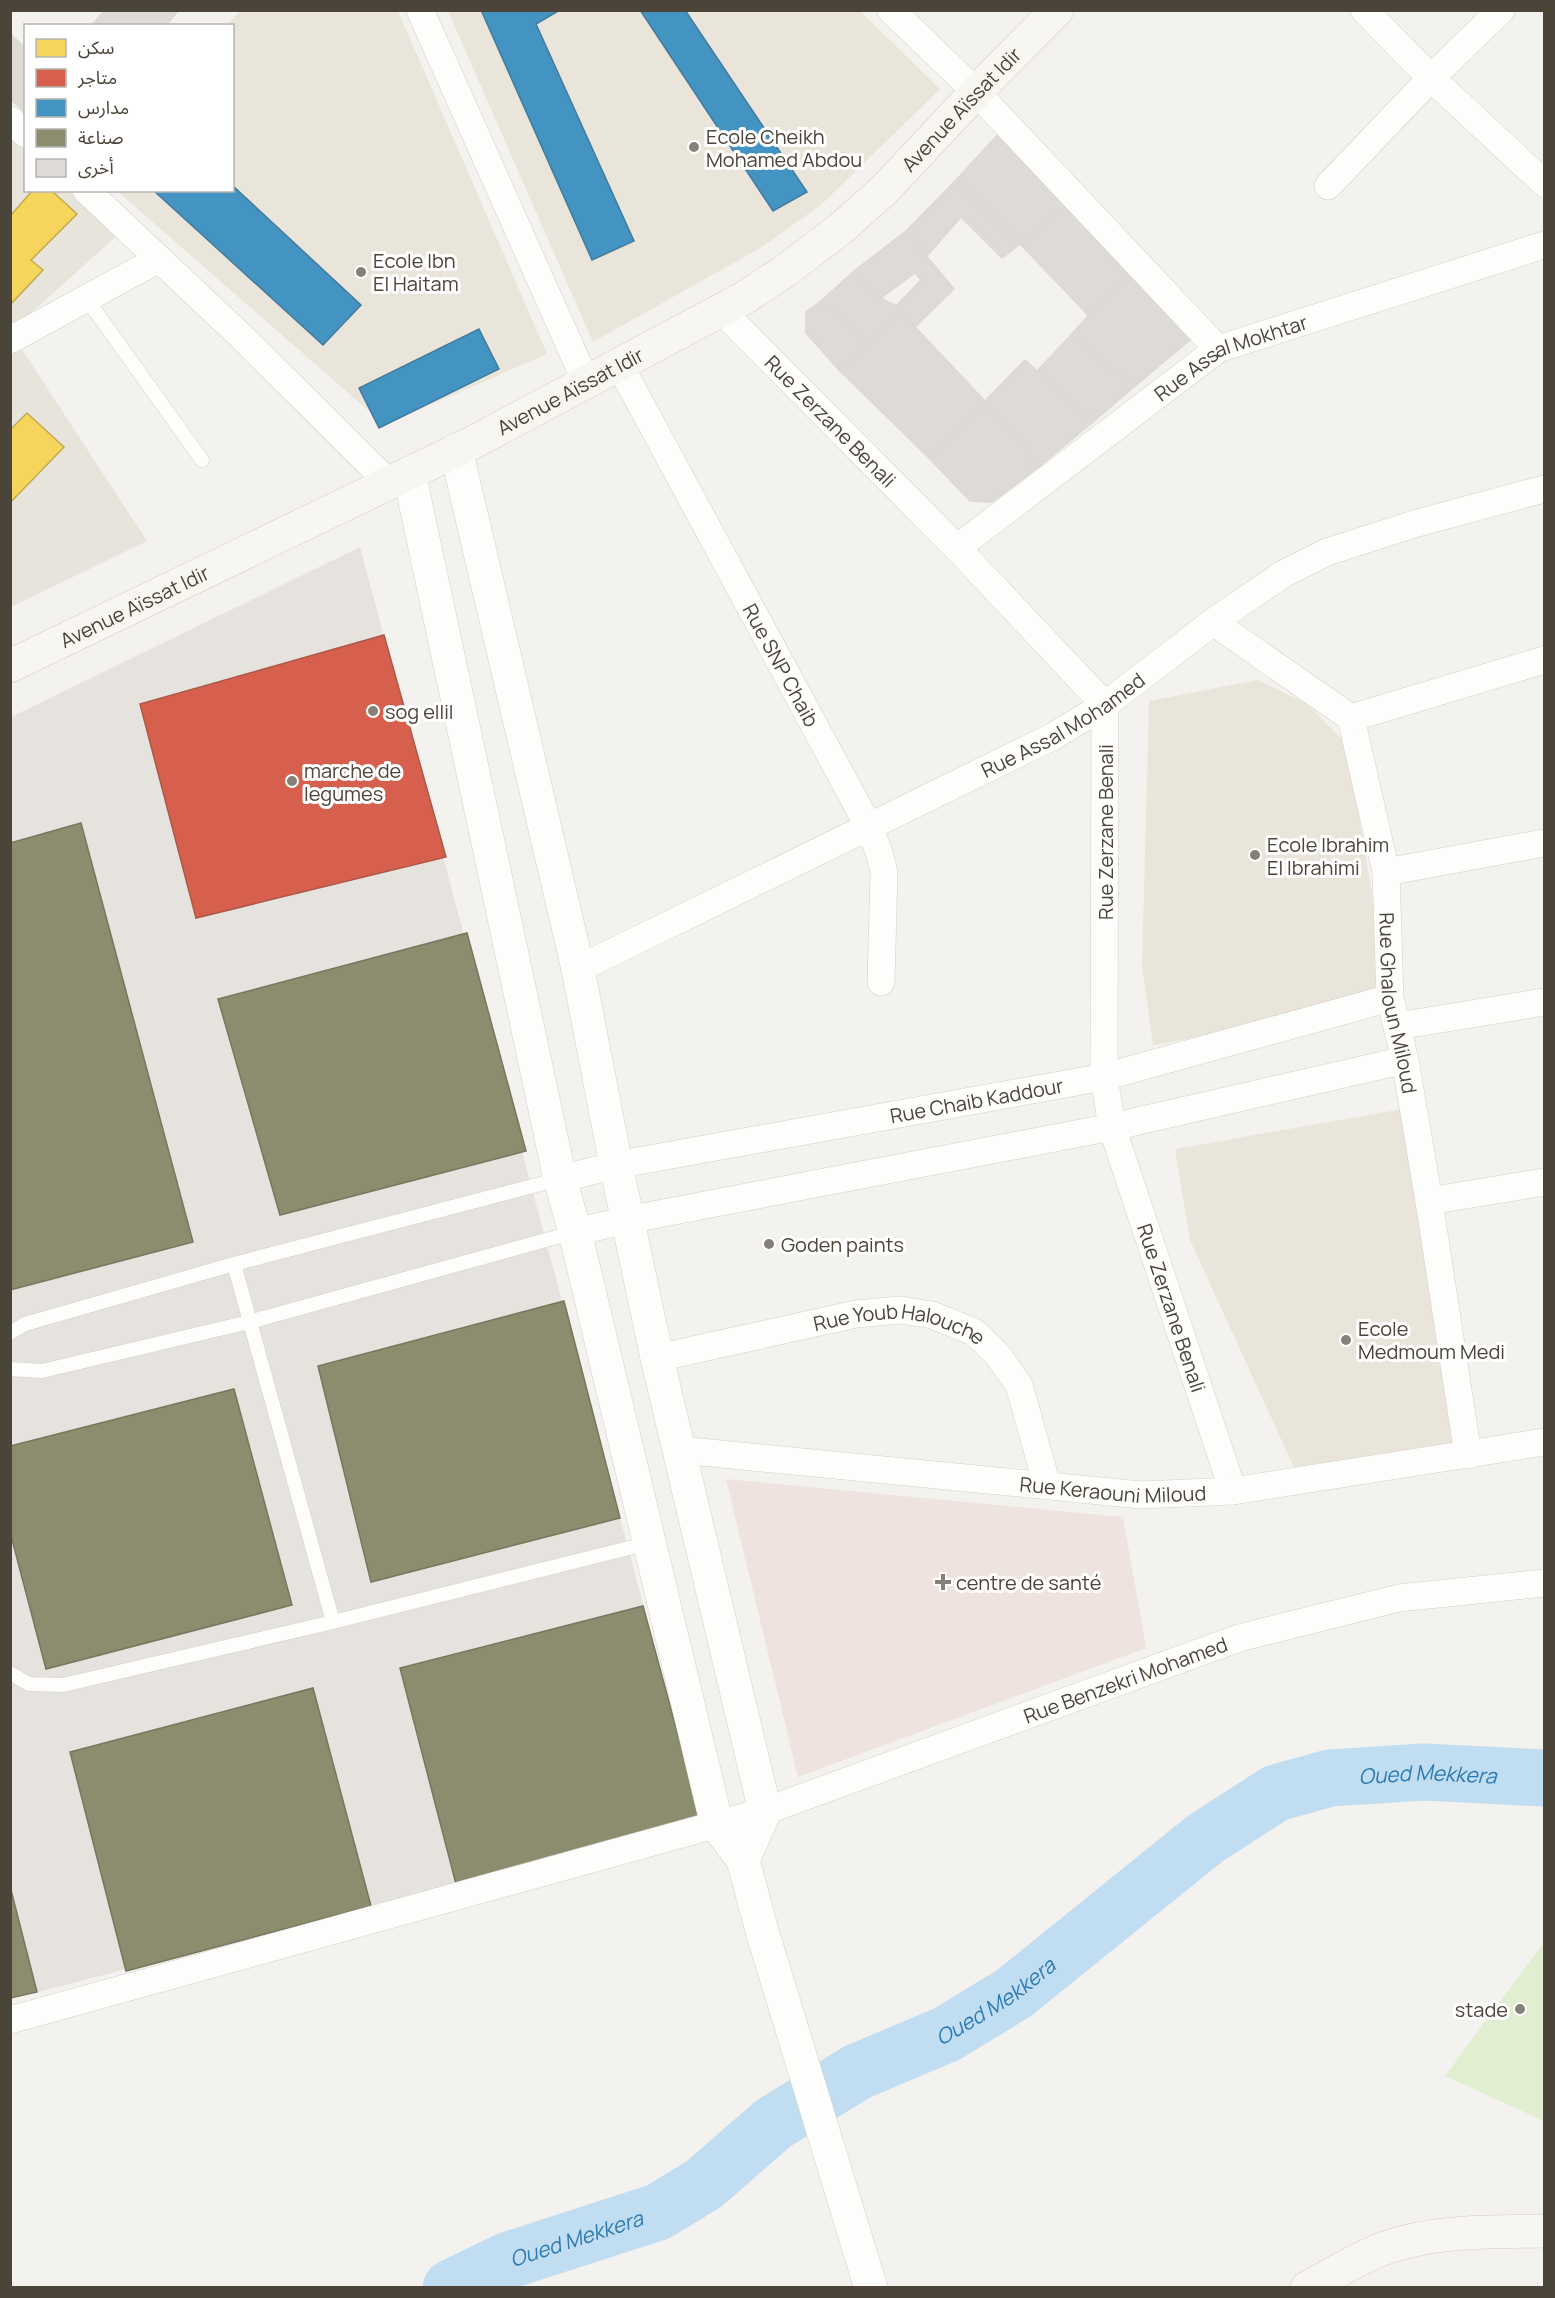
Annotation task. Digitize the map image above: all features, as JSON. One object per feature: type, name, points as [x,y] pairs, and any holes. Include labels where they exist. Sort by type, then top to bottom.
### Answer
[{"type":"main road","name":"Avenue Aïssat Idir","points":[[10,666],[456,450],[744,297],[785,271],[839,230],[885,189],[1057,10]]},
{"type":"main road","points":[[1308,2288],[1388,2247],[1426,2238],[1486,2232],[1545,2231]]},
{"type":"street","points":[[420,10],[586,382]]},
{"type":"street","points":[[891,10],[976,92],[1218,348]]},
{"type":"street","points":[[1364,10],[1431,78],[1545,183]]},
{"type":"street","points":[[1328,186],[1431,78],[1501,10]]},
{"type":"street","points":[[10,120],[24,132]]},
{"type":"street","points":[[88,192],[243,338],[399,478],[560,1179],[575,1232],[717,1825],[743,1860],[762,1931],[871,2287]]},
{"type":"street","name":"Rue Assal Mokhtar","points":[[957,548],[1218,348],[1545,245]]},
{"type":"street","points":[[10,340],[159,259]]},
{"type":"street","name":"Rue Zerzane Benali","points":[[721,310],[957,548],[1105,705],[1104,1077],[1112,1127],[1233,1491]]},
{"type":"street","name":"Rue SNP Chaib","points":[[619,364],[869,827],[884,872],[881,982]]},
{"type":"street","points":[[456,450],[578,969],[627,1220],[657,1358],[765,1811],[743,1860]]},
{"type":"street","name":"Rue Assal Mohamed","points":[[578,969],[1052,737],[1105,705],[1213,622],[1282,574],[1327,552],[1414,524],[1545,489]]},
{"type":"street","points":[[1213,622],[1351,718],[1545,660]]},
{"type":"street","name":"Rue Ghaloun Miloud","points":[[1351,718],[1386,872],[1390,998],[1405,1060],[1468,1455]]},
{"type":"street","points":[[1386,872],[1545,843]]},
{"type":"street","name":"Rue Chaib Kaddour","points":[[560,1179],[616,1165],[1104,1077],[1390,998]]},
{"type":"street","points":[[1398,1026],[1545,1002]]},
{"type":"street","points":[[575,1232],[1112,1127],[1405,1060]]},
{"type":"street","points":[[1429,1201],[1545,1182]]},
{"type":"street","name":"Rue Youb Halouche","points":[[657,1358],[856,1314],[900,1310],[932,1315],[974,1332],[997,1354],[1019,1385],[1047,1485]]},
{"type":"street","name":"Rue Keraouni Miloud","points":[[680,1450],[1142,1495],[1233,1491],[1545,1442]]},
{"type":"street","name":"Rue Benzekri Mohamed","points":[[10,2020],[765,1811],[1239,1638],[1399,1598],[1545,1583]]},
{"type":"lane","points":[[86,298],[202,460]]},
{"type":"lane","points":[[10,1333],[25,1324],[234,1264],[560,1179]]},
{"type":"lane","points":[[10,1369],[42,1371],[249,1322],[575,1232]]},
{"type":"lane","points":[[234,1264],[333,1622]]},
{"type":"lane","points":[[10,1673],[29,1684],[63,1685],[333,1622],[649,1544]]},
{"type":"shaded area","name":"Ecole Ibn El Haitam","points":[[240,11],[398,11],[547,354],[385,425],[118,192],[234,192],[234,24],[227,24]]},
{"type":"shaded area","name":"Ecole Cheikh Mohamed Abdou","points":[[448,11],[860,11],[940,89],[821,205],[762,247],[593,342]]},
{"type":"shaded area","points":[[10,132],[24,145],[24,192],[76,192],[121,232],[11,331]]},
{"type":"shaded area","points":[[10,331],[147,541],[11,607]]},
{"type":"shaded area","points":[[360,547],[701,1820],[11,1999],[11,717]]},
{"type":"shaded area","name":"Ecole Ibrahim El Ibrahimi","points":[[1258,680],[1307,704],[1347,744],[1390,1003],[1153,1045],[1142,966],[1149,701]]},
{"type":"shaded area","name":"Ecole Medmoum Medi","points":[[1403,1109],[1476,1441],[1297,1474],[1190,1240],[1175,1149]]},
{"type":"shaded area","name":"centre de santé","points":[[726,1479],[1123,1517],[1146,1648],[798,1777]]},
{"type":"green space","name":"stade","points":[[1544,1942],[1544,2121],[1445,2076]]},
{"type":"building: سكن","points":[[31,192],[53,192],[77,214],[31,260],[43,270],[10,305],[10,216]]},
{"type":"building: سكن","points":[[27,413],[64,447],[10,503],[10,430]]},
{"type":"building: متاجر","name":"marche de legumes","points":[[384,635],[446,857],[196,918],[140,704]]},
{"type":"building: مدارس","points":[[481,10],[560,10],[536,24],[634,241],[592,260]]},
{"type":"building: مدارس","points":[[640,10],[685,10],[807,192],[773,211]]},
{"type":"building: مدارس","points":[[234,187],[361,305],[323,345],[155,192],[234,192]]},
{"type":"building: مدارس","points":[[479,329],[499,369],[379,428],[359,388]]},
{"type":"building: صناعة","points":[[81,823],[193,1242],[10,1290],[10,843]]},
{"type":"building: صناعة","points":[[467,933],[526,1151],[280,1215],[218,999]]},
{"type":"building: صناعة","points":[[564,1301],[620,1518],[371,1582],[318,1366]]},
{"type":"building: صناعة","points":[[234,1389],[292,1605],[46,1669],[10,1532],[10,1446]]},
{"type":"building: صناعة","points":[[643,1606],[701,1820],[456,1884],[400,1668]]},
{"type":"building: صناعة","points":[[313,1688],[371,1906],[126,1971],[70,1752]]},
{"type":"building: صناعة","points":[[10,1886],[37,1992],[10,1998]]},
{"type":"building: أخرى","points":[[105,10],[179,10],[167,24],[93,24]]},
{"type":"building: أخرى","points":[[10,34],[24,46],[24,111],[10,99]]},
{"type":"building: أخرى","points":[[1001,131],[1072,202],[1020,244],[956,180]]},
{"type":"building: أخرى","points":[[956,180],[1020,244],[1002,258],[961,217],[927,256],[906,231]]},
{"type":"building: أخرى","points":[[1072,202],[1133,266],[1089,316],[1020,244]]},
{"type":"building: أخرى","points":[[906,231],[954,289],[914,328],[896,306],[921,280],[915,273],[881,298],[854,271]]},
{"type":"building: أخرى","points":[[1133,266],[1197,334],[1134,387],[1071,335]]},
{"type":"building: أخرى","points":[[854,271],[881,298],[896,306],[901,312],[865,344],[821,301]]},
{"type":"building: أخرى","points":[[821,301],[865,344],[839,370],[806,333],[806,312]]},
{"type":"building: أخرى","points":[[901,312],[985,401],[929,458],[839,370]]},
{"type":"building: أخرى","points":[[1071,335],[1134,387],[1094,421],[1037,371]]},
{"type":"building: أخرى","points":[[1025,360],[1094,421],[1040,466],[985,401]]},
{"type":"building: أخرى","points":[[985,401],[1040,466],[992,502],[970,501],[929,458]]},
{"type":"waterway","name":"Oued Mekkera","points":[[451,2288],[509,2260],[658,2212],[704,2184],[774,2123],[857,2072],[947,2034],[1014,1993],[1206,1838],[1276,1793],[1330,1778],[1424,1772],[1544,1778]]},
{"type":"place","name":"Ecole Cheikh Mohamed Abdou","points":[[694,147]]},
{"type":"place","name":"Ecole Ibn El Haitam","points":[[361,272]]},
{"type":"place","name":"sog ellil","points":[[373,711]]},
{"type":"place","name":"marche de legumes","points":[[292,781]]},
{"type":"place","name":"Ecole Ibrahim El Ibrahimi","points":[[1255,855]]},
{"type":"place","name":"Goden paints","points":[[769,1244]]},
{"type":"place","name":"Ecole Medmoum Medi","points":[[1346,1340]]},
{"type":"place","name":"centre de santé","points":[[943,1582]]},
{"type":"place","name":"stade","points":[[1520,2009]]}]
